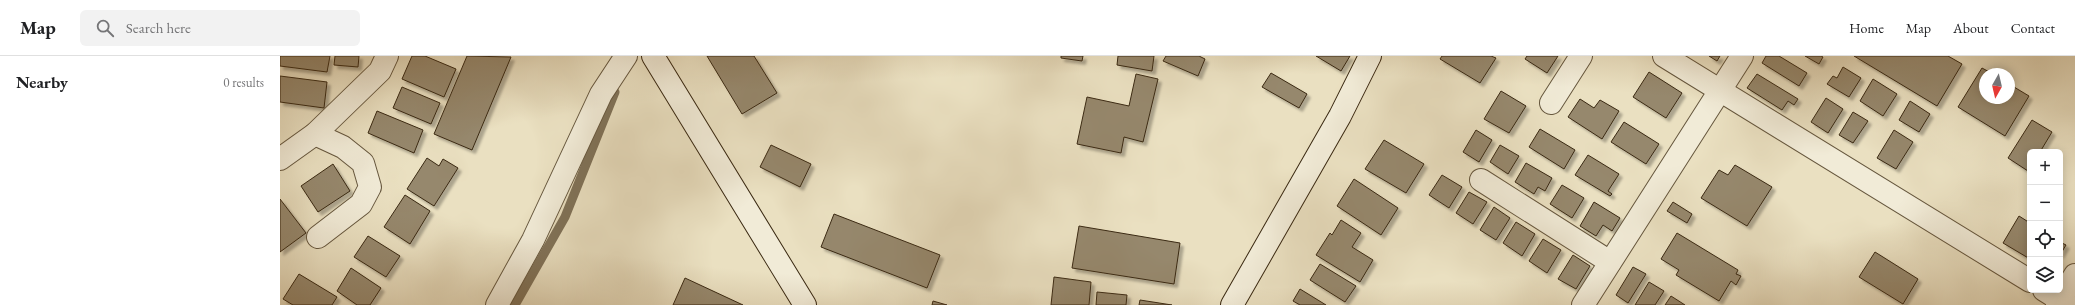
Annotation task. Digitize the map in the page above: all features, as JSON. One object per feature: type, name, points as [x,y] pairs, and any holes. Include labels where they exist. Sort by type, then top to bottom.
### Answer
[{"type":"street","points":[[280,159],[315,134],[380,71],[387,56]]},
{"type":"street","points":[[497,305],[533,240],[601,94],[626,56]]},
{"type":"street","points":[[653,56],[798,301]]},
{"type":"street","points":[[1232,305],[1340,116],[1370,56]]},
{"type":"street","points":[[1551,103],[1580,56]]},
{"type":"street","points":[[1664,56],[1720,92],[2027,279]]},
{"type":"street","points":[[1583,305],[1742,56]]},
{"type":"street","points":[[315,134],[343,147],[363,163],[370,187],[360,204],[318,237]]},
{"type":"street","points":[[1481,180],[1610,262]]},
{"type":"street","points":[[2057,300],[2075,275]]},
{"type":"building","points":[[280,56],[330,56],[327,72],[280,66]]},
{"type":"building","points":[[335,56],[359,56],[358,67],[334,65]]},
{"type":"building","points":[[412,56],[425,56],[456,69],[444,97],[402,79]]},
{"type":"building","points":[[467,56],[511,57],[472,150],[434,134]]},
{"type":"building","points":[[707,56],[754,56],[777,93],[742,114]]},
{"type":"building","points":[[1061,56],[1083,56],[1082,61],[1061,58]]},
{"type":"building","points":[[1118,56],[1154,56],[1152,71],[1117,65]]},
{"type":"building","points":[[1166,56],[1199,56],[1205,59],[1198,76],[1163,61]]},
{"type":"building","points":[[1316,56],[1350,56],[1341,71]]},
{"type":"building","points":[[1442,56],[1491,56],[1496,58],[1480,83],[1440,59]]},
{"type":"building","points":[[1527,56],[1558,56],[1547,73],[1525,59]]},
{"type":"building","points":[[1709,56],[1720,56],[1717,61]]},
{"type":"building","points":[[1766,56],[1779,56],[1807,73],[1799,86],[1762,63]]},
{"type":"building","points":[[1805,56],[1821,56],[1823,57],[1819,64]]},
{"type":"building","points":[[1854,56],[1948,56],[1962,64],[1937,106]]},
{"type":"building","points":[[1843,67],[1861,78],[1849,97],[1827,84],[1833,76],[1837,78]]},
{"type":"building","points":[[1649,72],[1682,93],[1666,118],[1633,97]]},
{"type":"building","points":[[1271,73],[1307,94],[1299,108],[1262,87]]},
{"type":"building","points":[[1979,73],[1979,104],[2015,104],[2015,88],[2029,96],[2005,136],[1958,107]]},
{"type":"building","points":[[1136,74],[1158,79],[1143,142],[1124,137],[1121,153],[1077,144],[1087,97],[1129,106]]},
{"type":"building","points":[[1757,74],[1798,99],[1794,105],[1788,101],[1782,110],[1747,88]]},
{"type":"building","points":[[280,76],[327,82],[324,108],[280,102]]},
{"type":"building","points":[[1873,79],[1897,94],[1883,116],[1860,101]]},
{"type":"building","points":[[402,87],[440,103],[431,124],[393,108]]},
{"type":"building","points":[[1501,91],[1526,106],[1509,133],[1484,119]]},
{"type":"building","points":[[1826,98],[1843,109],[1828,133],[1811,122]]},
{"type":"building","points":[[1580,99],[1594,108],[1600,100],[1619,111],[1602,139],[1568,117]]},
{"type":"building","points":[[1910,101],[1930,114],[1919,132],[1899,120]]},
{"type":"building","points":[[377,111],[423,130],[414,153],[368,133]]},
{"type":"building","points":[[1853,112],[1868,121],[1853,143],[1839,135]]},
{"type":"building","points":[[2032,120],[2052,132],[2042,149],[2027,149],[2027,170],[2008,158]]},
{"type":"building","points":[[1624,122],[1659,144],[1646,164],[1611,142]]},
{"type":"building","points":[[1540,129],[1575,150],[1564,169],[1529,147]]},
{"type":"building","points":[[1476,130],[1492,140],[1479,162],[1463,152]]},
{"type":"building","points":[[1894,130],[1913,142],[1896,169],[1877,158]]},
{"type":"building","points":[[1384,140],[1424,164],[1406,193],[1365,169]]},
{"type":"building","points":[[771,145],[811,164],[800,187],[760,167]]},
{"type":"building","points":[[1500,145],[1519,156],[1508,174],[1490,162]]},
{"type":"building","points":[[1588,155],[1619,174],[1608,191],[1612,194],[1610,196],[1575,175]]},
{"type":"building","points":[[427,158],[439,166],[443,159],[458,168],[434,206],[407,189]]},
{"type":"building","points":[[1526,163],[1552,178],[1545,191],[1538,187],[1534,194],[1515,182]]},
{"type":"building","points":[[333,164],[350,191],[318,212],[301,186]]},
{"type":"building","points":[[1735,165],[1772,187],[1747,226],[1701,198],[1719,170],[1728,175]]},
{"type":"building","points":[[1442,175],[1462,187],[1449,208],[1429,195]]},
{"type":"building","points":[[1354,179],[1398,208],[1381,235],[1337,206]]},
{"type":"building","points":[[1562,185],[1584,198],[1572,218],[1550,204]]},
{"type":"building","points":[[1469,192],[1487,202],[1473,224],[1456,213]]},
{"type":"building","points":[[405,195],[430,211],[410,244],[384,227]]},
{"type":"building","points":[[280,199],[306,233],[280,252]]},
{"type":"building","points":[[1594,202],[1620,218],[1612,231],[1603,225],[1596,236],[1580,226]]},
{"type":"building","points":[[1673,202],[1692,214],[1687,223],[1667,211]]},
{"type":"building","points":[[1494,207],[1510,218],[1496,240],[1480,230]]},
{"type":"building","points":[[834,214],[940,255],[927,288],[821,247]]},
{"type":"building","points":[[2019,216],[2027,221],[2027,257],[2003,243]]},
{"type":"building","points":[[1341,220],[1361,233],[1352,247],[1373,260],[1360,282],[1316,255],[1330,233],[1332,235]]},
{"type":"building","points":[[1516,222],[1535,234],[1522,256],[1503,243]]},
{"type":"building","points":[[1079,226],[1180,243],[1174,284],[1072,268]]},
{"type":"building","points":[[1677,233],[1738,270],[1736,274],[1741,276],[1736,285],[1731,281],[1719,301],[1676,275],[1679,270],[1661,259]]},
{"type":"building","points":[[368,236],[400,256],[386,277],[354,257]]},
{"type":"building","points":[[1543,239],[1561,250],[1547,273],[1529,261]]},
{"type":"building","points":[[1875,252],[1918,279],[1903,304],[1859,277]]},
{"type":"building","points":[[1573,255],[1590,266],[1576,289],[1558,279]]},
{"type":"building","points":[[1320,264],[1356,286],[1345,302],[1310,280]]},
{"type":"building","points":[[1633,267],[1646,274],[1628,303],[1616,295]]},
{"type":"building","points":[[351,268],[381,288],[370,305],[357,305],[337,291]]},
{"type":"building","points":[[299,274],[337,297],[332,305],[293,305],[283,299]]},
{"type":"building","points":[[1054,277],[1091,282],[1089,305],[1051,305]]},
{"type":"building","points":[[685,278],[743,305],[673,305]]},
{"type":"building","points":[[1649,282],[1664,291],[1655,305],[1635,305]]},
{"type":"building","points":[[1300,289],[1326,305],[1300,305],[1293,301]]},
{"type":"building","points":[[1097,292],[1127,295],[1126,305],[1096,305]]},
{"type":"building","points":[[1671,296],[1685,305],[1665,305]]},
{"type":"building","points":[[1140,300],[1172,305],[1139,305]]},
{"type":"building","points":[[933,301],[947,305],[932,305]]},
{"type":"waterway","points":[[515,305],[565,217],[615,92]]}]
